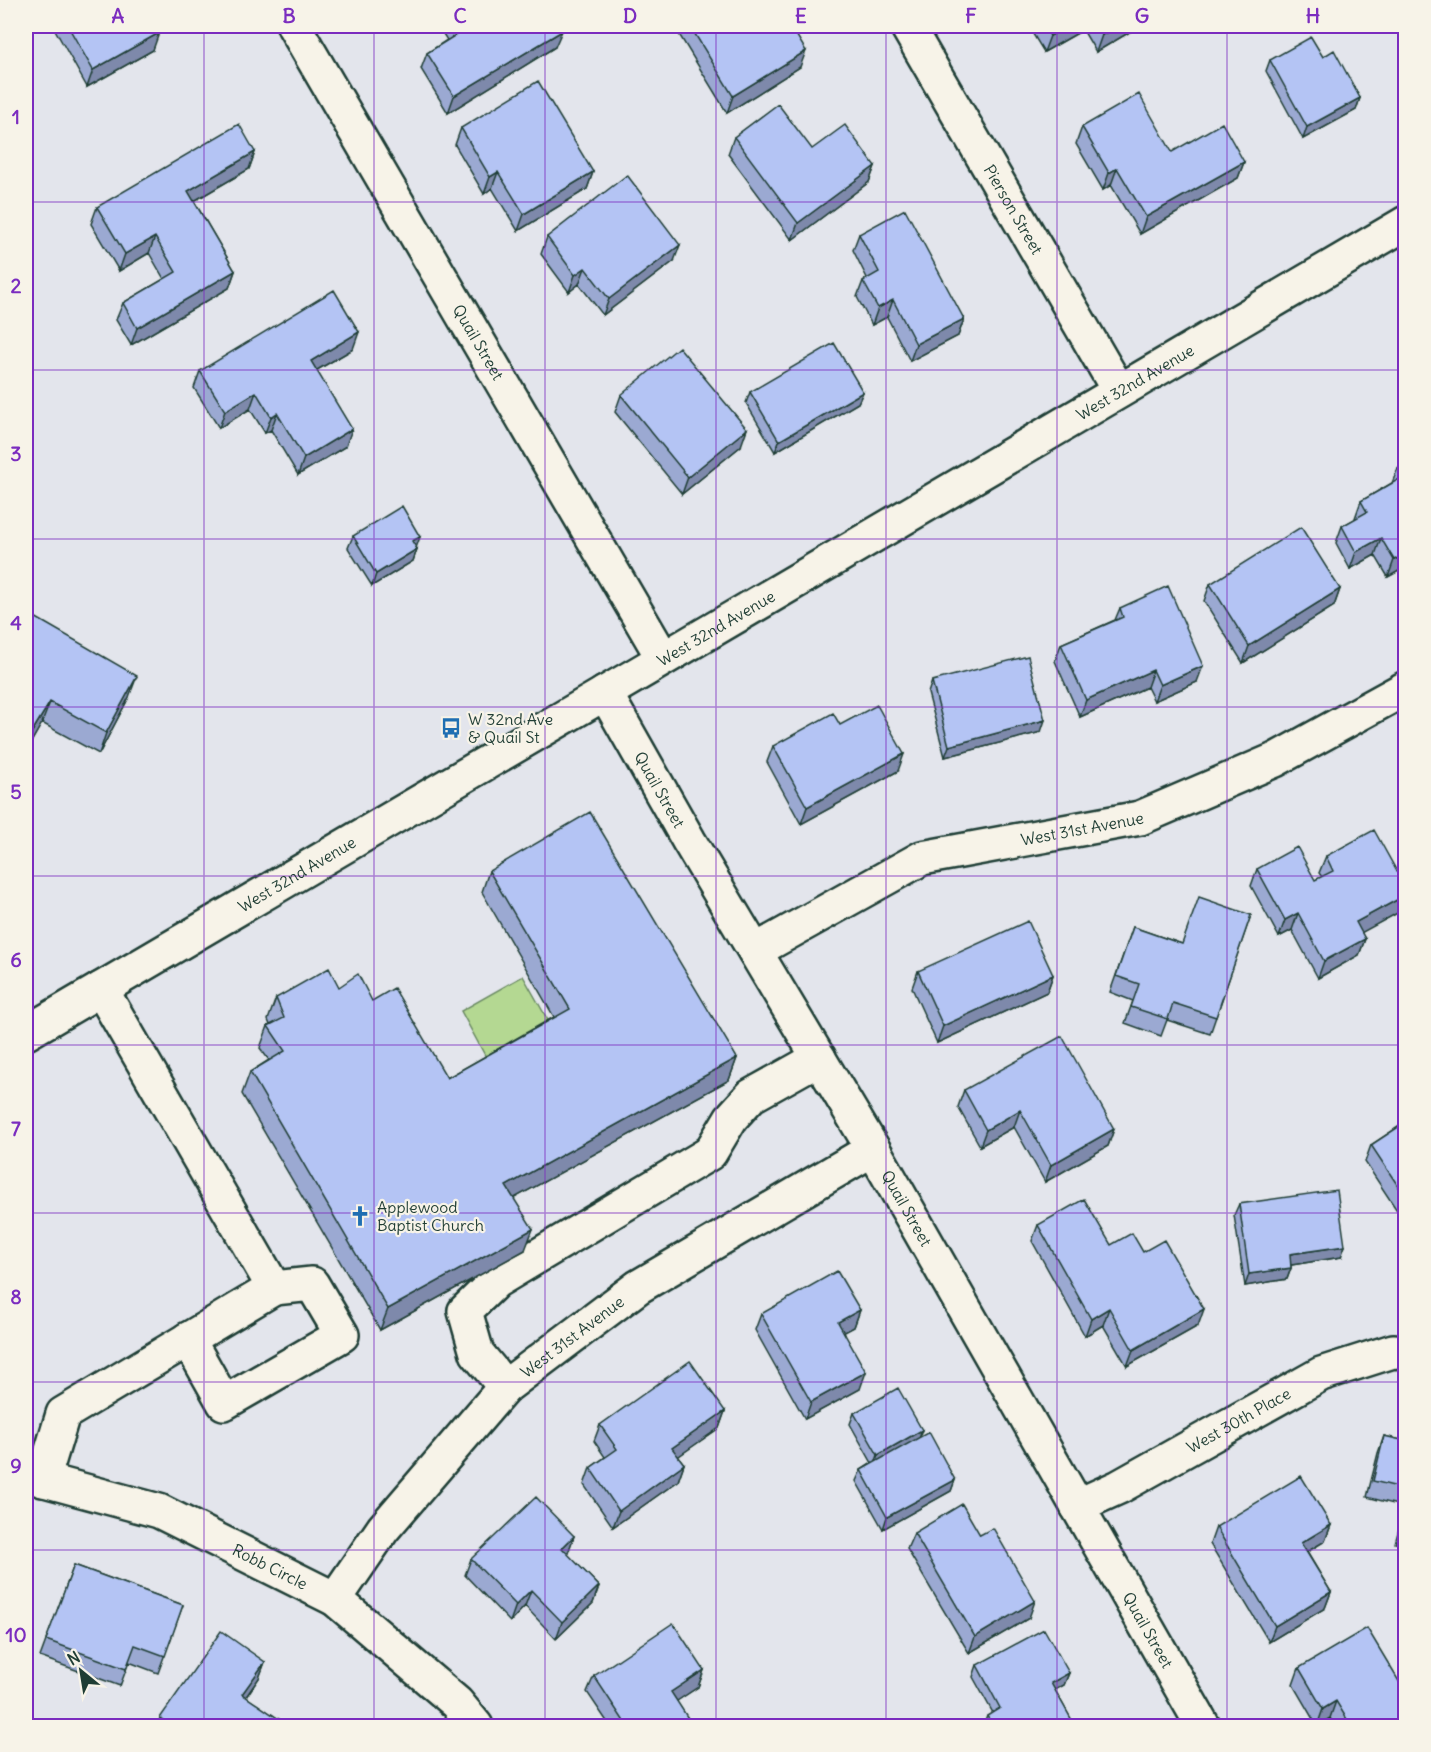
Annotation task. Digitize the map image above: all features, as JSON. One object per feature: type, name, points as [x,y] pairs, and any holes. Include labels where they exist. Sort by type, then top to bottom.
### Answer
[{"type":"street","name":"Quail Street","points":[[294,26],[663,658]]},
{"type":"street","name":"Pierson Street","points":[[907,26],[1119,391]]},
{"type":"street","name":"West 32nd Avenue","points":[[26,1033],[1406,223]]},
{"type":"street","name":"West 31st Avenue","points":[[755,951],[922,858],[1140,818],[1275,760],[1406,688]]},
{"type":"street","name":"Quail Street","points":[[605,693],[873,1149],[1203,1726]]},
{"type":"street","points":[[101,989],[274,1288]]},
{"type":"street","points":[[505,1387],[477,1353],[465,1311],[496,1281],[710,1153],[731,1118],[751,1096],[819,1058]]},
{"type":"street","name":"West 31st Avenue","points":[[335,1599],[383,1529],[505,1387],[638,1287],[873,1149]]},
{"type":"street","points":[[34,1477],[63,1414],[188,1339],[274,1288],[312,1284],[342,1335],[224,1403],[188,1339]]},
{"type":"street","name":"West 30th Place","points":[[1077,1506],[1119,1486],[1321,1374],[1393,1351],[1406,1353]]},
{"type":"street","name":"Robb Circle","points":[[34,1477],[159,1511],[335,1599],[457,1703],[476,1726]]},
{"type":"green space","points":[[523,976],[550,1024],[487,1059],[461,1011]]},
{"type":"building","points":[[68,26],[154,26],[159,33],[93,70]]},
{"type":"building","points":[[454,26],[558,26],[562,31],[454,96],[427,53],[459,33]]},
{"type":"building","points":[[690,26],[791,26],[806,51],[733,96]]},
{"type":"building","points":[[1044,26],[1068,26],[1050,36]]},
{"type":"building","points":[[1096,26],[1118,26],[1102,35]]},
{"type":"building","points":[[1311,37],[1323,57],[1334,50],[1360,98],[1307,127],[1270,60]]},
{"type":"building","points":[[538,81],[593,172],[524,214],[498,172],[490,177],[461,128]]},
{"type":"building","points":[[1139,94],[1172,152],[1222,123],[1244,162],[1146,217],[1117,168],[1109,173],[1082,127]]},
{"type":"building","points":[[778,104],[812,149],[845,125],[875,166],[798,223],[734,137]]},
{"type":"building","points":[[239,124],[255,152],[188,191],[235,271],[137,328],[123,303],[176,272],[155,237],[125,254],[97,207]]},
{"type":"building","points":[[627,175],[680,245],[609,299],[585,268],[575,275],[547,237]]},
{"type":"building","points":[[905,209],[964,319],[916,344],[893,300],[878,308],[863,281],[879,272],[859,234]]},
{"type":"building","points":[[334,290],[359,332],[311,361],[352,429],[304,458],[277,413],[271,417],[256,392],[225,411],[200,371]]},
{"type":"building","points":[[834,343],[863,392],[779,441],[750,392]]},
{"type":"building","points":[[679,347],[747,429],[688,477],[621,395]]},
{"type":"building","points":[[1406,463],[1406,554],[1394,560],[1381,538],[1356,552],[1342,526],[1367,512],[1361,501],[1403,477],[1398,468]]},
{"type":"building","points":[[402,506],[420,537],[412,541],[417,549],[376,574],[353,536]]},
{"type":"building","points":[[1301,527],[1340,589],[1249,646],[1210,584]]},
{"type":"building","points":[[1168,586],[1203,666],[1160,685],[1153,670],[1086,700],[1061,644],[1123,617],[1120,608]]},
{"type":"building","points":[[26,612],[137,676],[106,733],[50,702],[30,735],[26,732]]},
{"type":"building","points":[[1028,656],[1045,720],[949,746],[932,681]]},
{"type":"building","points":[[877,705],[904,754],[807,807],[773,746],[833,713],[840,725]]},
{"type":"building","points":[[590,812],[737,1058],[506,1186],[533,1229],[388,1309],[250,1072],[285,1051],[268,1026],[284,1018],[276,998],[329,968],[339,987],[358,974],[372,1001],[394,988],[447,1078],[570,1009],[489,871]]},
{"type":"building","points":[[1374,830],[1406,888],[1406,895],[1356,922],[1365,939],[1324,961],[1298,913],[1285,920],[1257,869],[1297,847],[1315,880],[1333,871],[1326,856]]},
{"type":"building","points":[[1199,897],[1251,915],[1216,1017],[1173,1003],[1168,1019],[1131,1007],[1139,984],[1116,976],[1133,927],[1182,944]]},
{"type":"building","points":[[1028,921],[1053,975],[943,1026],[918,971]]},
{"type":"building","points":[[1062,1036],[1114,1129],[1051,1165],[1020,1110],[986,1130],[964,1090]]},
{"type":"building","points":[[1406,1122],[1406,1198],[1371,1145]]},
{"type":"building","points":[[1337,1190],[1345,1246],[1290,1254],[1291,1268],[1249,1274],[1239,1204]]},
{"type":"building","points":[[1084,1199],[1111,1245],[1132,1233],[1143,1252],[1164,1240],[1204,1309],[1133,1350],[1109,1308],[1091,1319],[1038,1225]]},
{"type":"building","points":[[837,1271],[860,1310],[838,1322],[866,1372],[811,1402],[761,1314]]},
{"type":"building","points":[[690,1361],[725,1411],[672,1448],[684,1464],[619,1511],[590,1468],[617,1449],[600,1425]]},
{"type":"building","points":[[898,1388],[922,1430],[878,1455],[854,1413]]},
{"type":"building","points":[[929,1432],[955,1480],[887,1517],[861,1470]]},
{"type":"building","points":[[1384,1436],[1406,1441],[1406,1489],[1373,1481]]},
{"type":"building","points":[[1301,1476],[1331,1525],[1301,1543],[1331,1592],[1275,1626],[1216,1527]]},
{"type":"building","points":[[536,1497],[574,1536],[562,1548],[599,1586],[562,1622],[531,1590],[516,1605],[471,1559]]},
{"type":"building","points":[[962,1504],[980,1535],[993,1528],[1035,1601],[975,1637],[914,1533]]},
{"type":"building","points":[[1406,1510],[1406,1528],[1401,1527]]},
{"type":"building","points":[[74,1565],[183,1605],[165,1656],[135,1645],[126,1669],[46,1640]]},
{"type":"building","points":[[673,1623],[704,1670],[671,1692],[693,1726],[627,1726],[594,1676]]},
{"type":"building","points":[[1367,1628],[1406,1693],[1406,1726],[1351,1726],[1336,1701],[1323,1709],[1299,1668]]},
{"type":"building","points":[[1044,1629],[1069,1673],[1051,1683],[1074,1724],[1069,1726],[993,1726],[987,1716],[1000,1708],[977,1665]]},
{"type":"building","points":[[221,1631],[265,1662],[242,1694],[289,1726],[172,1726],[160,1718]]},
{"type":"place","name":"W 32nd Ave & Quail St","points":[[451,728]]},
{"type":"place","name":"Applewood Baptist Church","points":[[360,1216]]}]
